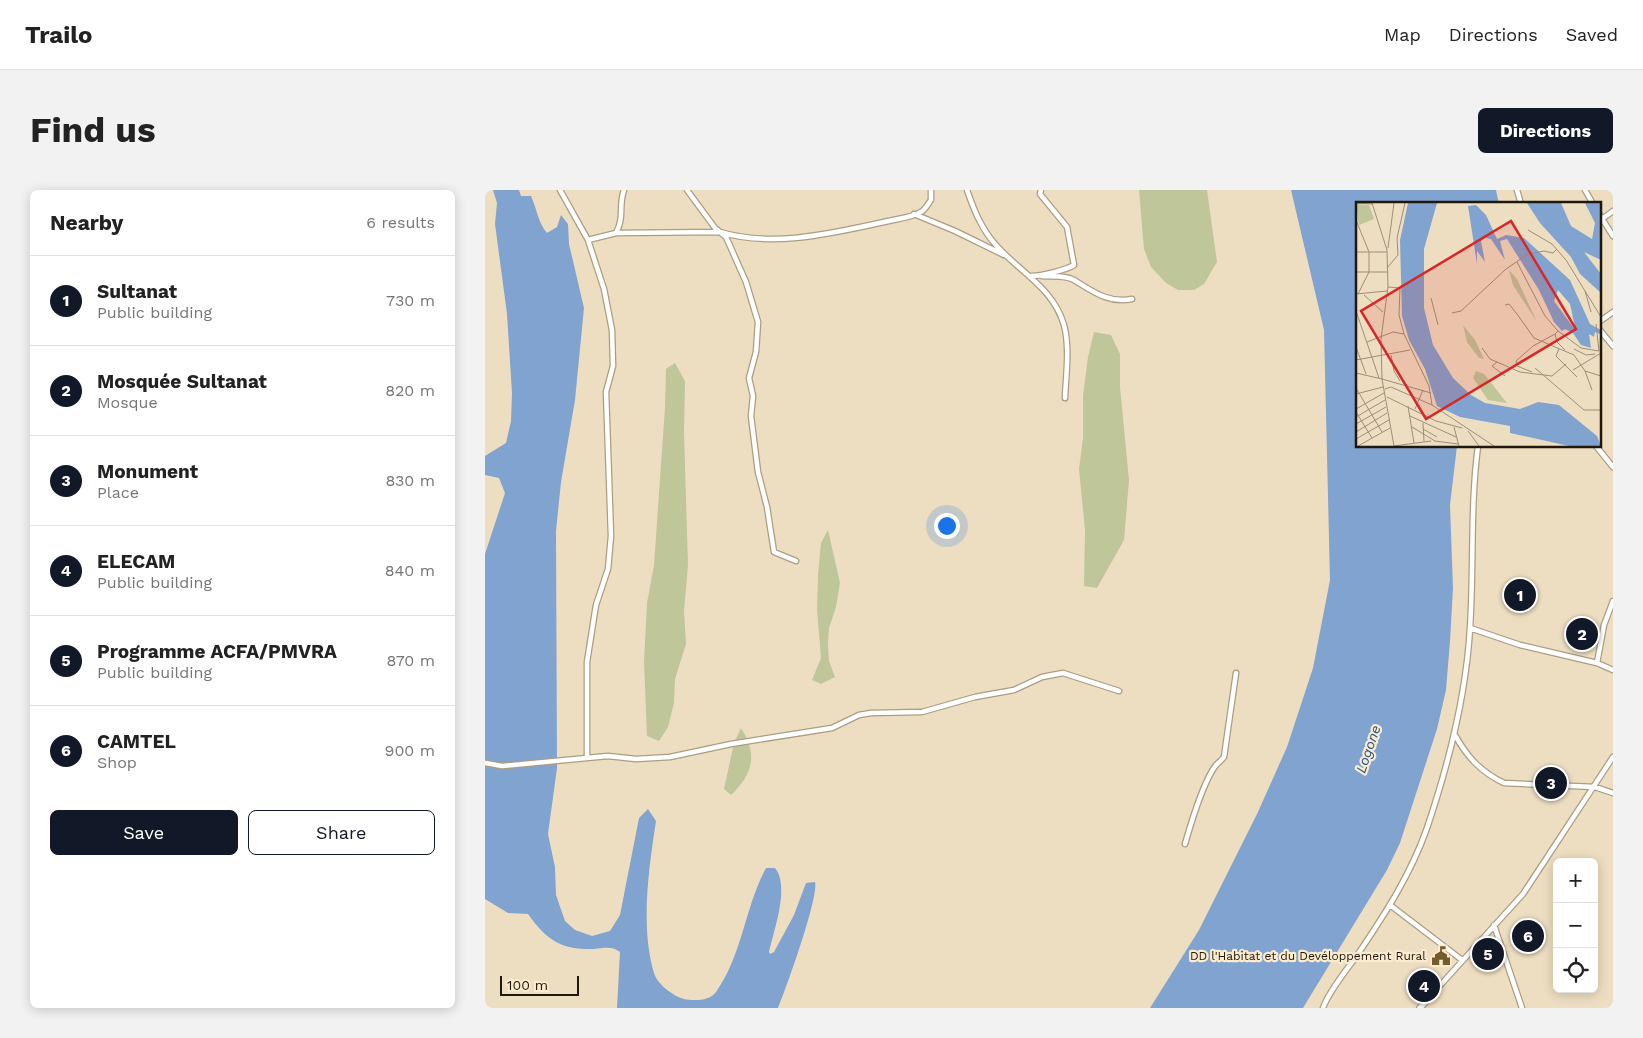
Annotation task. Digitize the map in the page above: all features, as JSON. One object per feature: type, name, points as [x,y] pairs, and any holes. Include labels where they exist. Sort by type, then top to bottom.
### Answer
[{"type":"street","points":[[560,190],[588,240],[604,288],[610,322],[613,366],[606,392],[611,536],[608,569],[596,605],[587,662],[587,758]]},
{"type":"street","points":[[616,233],[622,221],[621,200],[625,190]]},
{"type":"street","points":[[687,190],[726,237],[745,282],[758,322],[756,352],[749,378],[753,396],[751,416],[758,472],[767,507],[774,552],[796,561]]},
{"type":"street","points":[[588,240],[616,233],[720,232],[734,236],[754,238],[812,235],[847,230],[922,212],[931,200],[931,190]]},
{"type":"street","points":[[967,190],[979,222],[987,235],[1031,276],[1054,302],[1064,324],[1067,346],[1065,398]]},
{"type":"street","points":[[1041,190],[1040,194],[1067,227],[1074,265],[1066,270],[1053,270],[1041,276]]},
{"type":"street","points":[[1585,190],[1592,202]]},
{"type":"street","points":[[1613,211],[1601,217],[1613,236]]},
{"type":"street","points":[[914,214],[1008,256]]},
{"type":"street","points":[[1031,276],[1073,279],[1096,294],[1120,302],[1132,299]]},
{"type":"street","points":[[1601,321],[1613,312]]},
{"type":"street","points":[[1601,331],[1613,346]]},
{"type":"street","points":[[1323,1008],[1391,905],[1415,859],[1427,828],[1455,735],[1465,680],[1470,628],[1472,515],[1478,448]]},
{"type":"street","points":[[1598,448],[1613,466]]},
{"type":"street","points":[[1597,663],[1604,625],[1613,601]]},
{"type":"street","points":[[1470,628],[1520,645],[1597,663],[1613,670]]},
{"type":"street","points":[[485,763],[501,766],[608,756],[636,759],[670,757],[731,744],[832,728],[859,715],[922,712],[975,697],[1014,690],[1042,677],[1063,673],[1119,691]]},
{"type":"street","points":[[1185,844],[1190,825],[1206,785],[1215,766],[1224,756],[1236,673]]},
{"type":"street","points":[[1455,735],[1472,761],[1492,777],[1504,783],[1595,787],[1613,793]]},
{"type":"street","points":[[1420,1008],[1523,894],[1613,757]]},
{"type":"street","points":[[1391,905],[1462,960]]},
{"type":"street","points":[[1494,925],[1521,1008]]},
{"type":"street","points":[[1426,1001],[1427,1008]]},
{"type":"green space","points":[[1139,190],[1207,190],[1217,262],[1204,284],[1194,290],[1178,290],[1166,283],[1151,267],[1144,249]]},
{"type":"green space","points":[[1094,332],[1111,335],[1120,354],[1120,387],[1129,480],[1124,540],[1097,588],[1084,586],[1085,530],[1079,469],[1083,438],[1083,396],[1088,357]]},
{"type":"green space","points":[[675,363],[685,381],[684,432],[688,565],[684,611],[686,644],[675,679],[674,703],[668,727],[659,741],[647,736],[644,662],[647,603],[654,565],[666,369]]},
{"type":"green space","points":[[828,530],[840,583],[836,607],[829,628],[828,644],[829,661],[835,677],[821,684],[812,680],[821,658],[817,610],[818,575],[821,543]]},
{"type":"green space","points":[[741,728],[750,746],[751,763],[744,779],[731,795],[724,789],[734,743]]},
{"type":"water","points":[[493,190],[519,190],[521,196],[531,196],[547,233],[557,227],[561,215],[568,224],[569,244],[584,308],[575,400],[561,482],[556,531],[557,768],[548,834],[555,867],[556,895],[565,921],[575,930],[592,936],[610,931],[620,915],[639,818],[648,809],[656,821],[647,897],[647,936],[650,955],[658,981],[670,992],[684,999],[701,1000],[710,997],[716,992],[725,978],[766,868],[775,868],[781,886],[781,897],[770,954],[774,952],[794,915],[806,883],[815,882],[815,891],[807,923],[778,1008],[617,1008],[620,952],[611,948],[572,948],[555,942],[542,931],[528,914],[508,913],[485,899],[485,554],[505,493],[499,478],[485,475],[485,456],[506,443],[511,421],[512,393],[507,314],[495,224],[497,203]]},
{"type":"water","name":"Logone","points":[[1291,190],[1496,190],[1499,202],[1356,202],[1356,448],[1457,448],[1450,505],[1453,588],[1446,690],[1437,729],[1400,843],[1387,870],[1303,1008],[1150,1008],[1199,930],[1257,814],[1287,747],[1313,668],[1330,580],[1324,330]]},
{"type":"place","name":"Sultanat","points":[[1520,595]]},
{"type":"place","name":"Mosquée Sultanat","points":[[1582,634]]},
{"type":"place","name":"Monument","points":[[1551,783]]},
{"type":"place","name":"CAMTEL","points":[[1528,936]]},
{"type":"place","name":"Programme ACFA/PMVRA","points":[[1488,954]]},
{"type":"place","name":"DD l'Habitat et du Devéloppement Rural","points":[[1441,956]]},
{"type":"place","name":"ELECAM","points":[[1424,986]]}]
